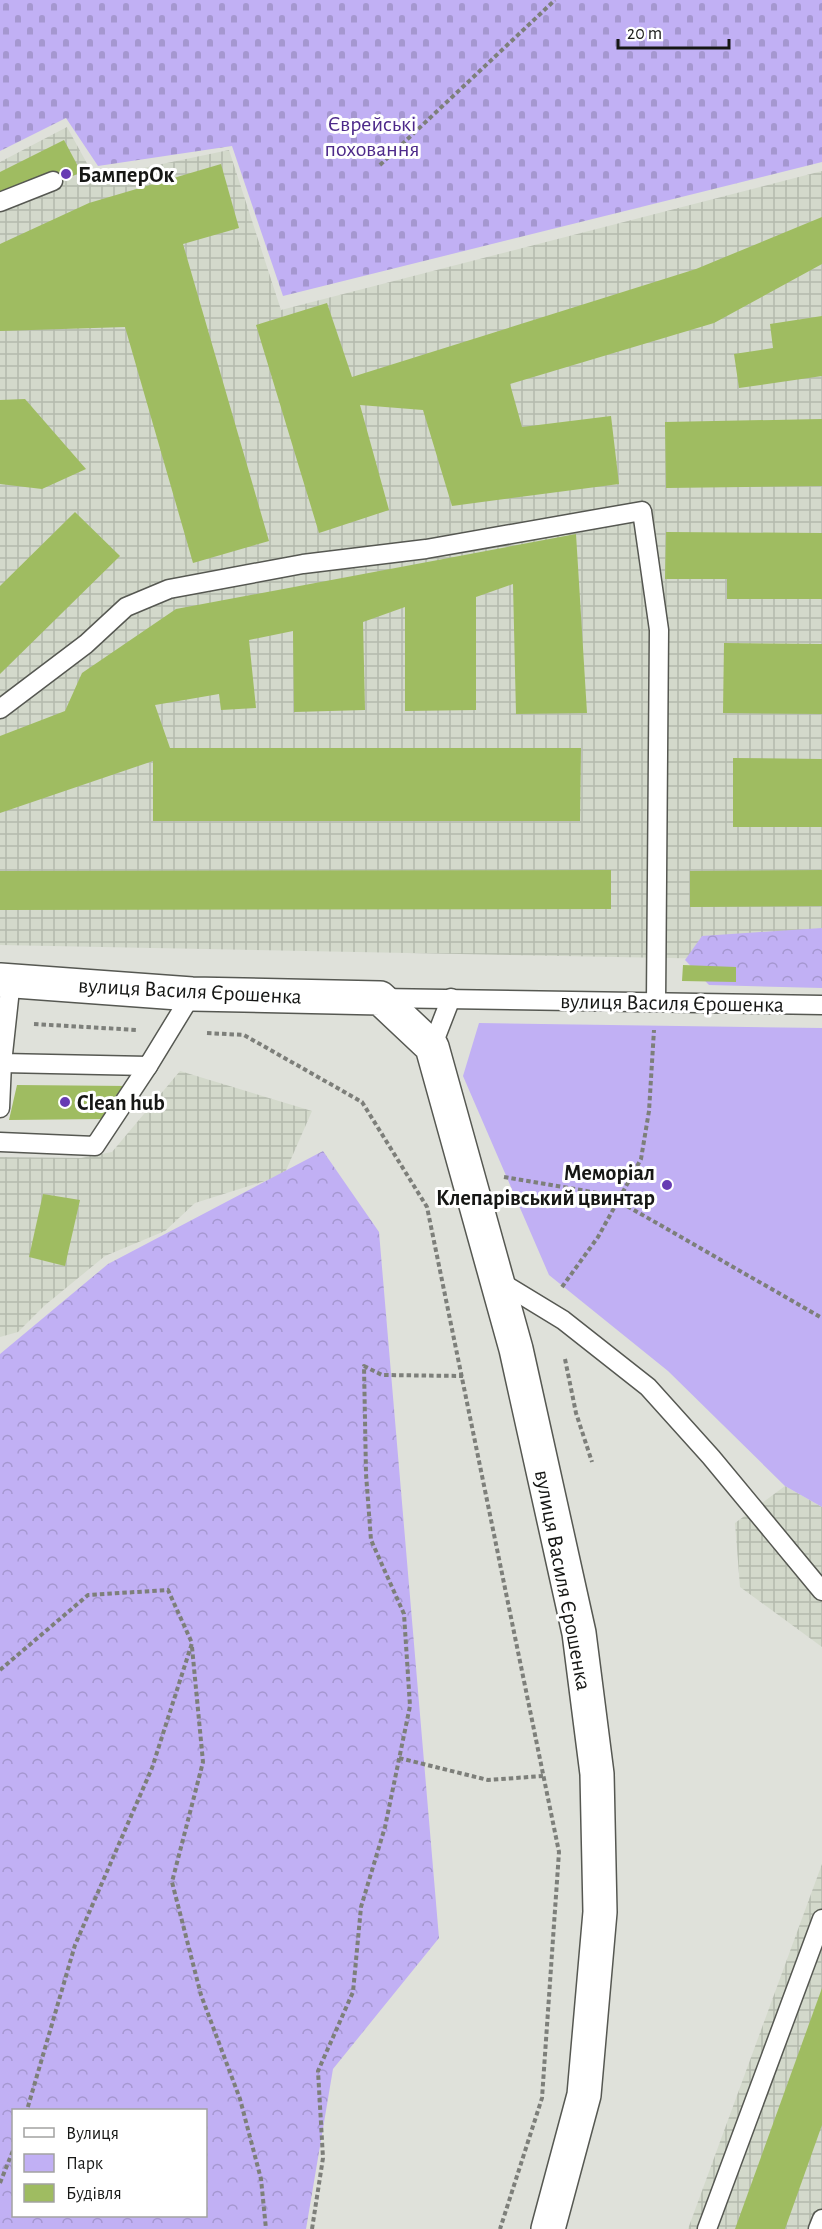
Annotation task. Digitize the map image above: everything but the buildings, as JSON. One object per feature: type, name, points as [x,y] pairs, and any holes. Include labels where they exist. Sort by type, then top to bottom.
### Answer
[{"type":"main road","name":"вулиця Василя Єрошенка","points":[[5,980],[192,994],[380,998]]},
{"type":"main road","points":[[380,998],[432,1047]]},
{"type":"main road","name":"вулиця Василя Єрошенка","points":[[432,1047],[498,1281],[579,1633],[597,1774],[600,1912],[584,2095],[548,2229]]},
{"type":"lane","points":[[0,202],[53,181]]},
{"type":"lane","points":[[0,709],[86,644],[126,607],[169,589],[303,564],[426,549],[642,512],[659,630],[656,1002]]},
{"type":"lane","points":[[0,1108],[6,1022],[5,980]]},
{"type":"lane","points":[[0,1142],[95,1146],[192,994]]},
{"type":"lane","name":"вулиця Василя Єрошенка","points":[[380,998],[822,1005]]},
{"type":"lane","points":[[432,1047],[451,998]]},
{"type":"lane","points":[[2,1063],[148,1066]]},
{"type":"lane","points":[[498,1281],[563,1320],[648,1388],[711,1456],[820,1586]]},
{"type":"lane","points":[[707,2229],[822,1919]]},
{"type":"lane","points":[[818,2229],[822,2219]]},
{"type":"path","points":[[380,165],[555,0]]},
{"type":"path","points":[[562,1287],[620,1202],[641,1160],[649,1111],[656,1002]]},
{"type":"path","points":[[6,1022],[244,1035],[362,1102],[427,1207],[558,1852],[542,2098],[500,2229]]},
{"type":"path","points":[[471,1181],[491,1175],[598,1193],[620,1202],[822,1318]]},
{"type":"path","points":[[564,1353],[576,1413],[592,1462]]},
{"type":"path","points":[[312,2229],[323,2158],[318,2071],[353,1992],[361,1907],[385,1827],[410,1706],[404,1614],[371,1540],[366,1474],[364,1366],[382,1375],[463,1376]]},
{"type":"path","points":[[0,1670],[88,1595],[168,1590],[192,1643],[203,1762],[172,1882],[201,1995],[246,2122],[261,2179],[266,2229]]},
{"type":"path","points":[[27,2109],[75,1946],[152,1768],[192,1643]]},
{"type":"path","points":[[399,1758],[488,1780],[543,1776]]},
{"type":"path","points":[[0,2183],[12,2153]]},
{"type":"shaded area","points":[[67,127],[95,178],[229,150],[281,310],[822,171],[822,961],[0,945],[0,162]]},
{"type":"shaded area","points":[[180,1071],[312,1111],[284,1175],[195,1203],[165,1231],[105,1256],[44,1306],[18,1332],[0,1337],[0,1157],[81,1158],[112,1152]]},
{"type":"shaded area","points":[[785,1486],[822,1507],[822,1647],[740,1587],[735,1523]]},
{"type":"shaded area","points":[[822,1864],[822,2229],[688,2229]]},
{"type":"green space","name":"Єврейські поховання","points":[[0,0],[822,0],[822,162],[283,296],[232,146],[98,166],[66,118],[0,151]]},
{"type":"green space","points":[[822,928],[822,988],[709,985],[685,960],[702,936]]},
{"type":"green space","points":[[479,1023],[822,1028],[822,1507],[785,1486],[668,1371],[549,1275],[463,1076]]},
{"type":"green space","points":[[323,1151],[379,1232],[439,1938],[333,2069],[306,2229],[0,2229],[0,1354],[108,1264]]},
{"type":"place","name":"БамперОк","points":[[66,174]]},
{"type":"place","name":"Clean hub","points":[[65,1102]]},
{"type":"place","name":"Меморіал Клепарівський цвинтар","points":[[667,1185]]}]
